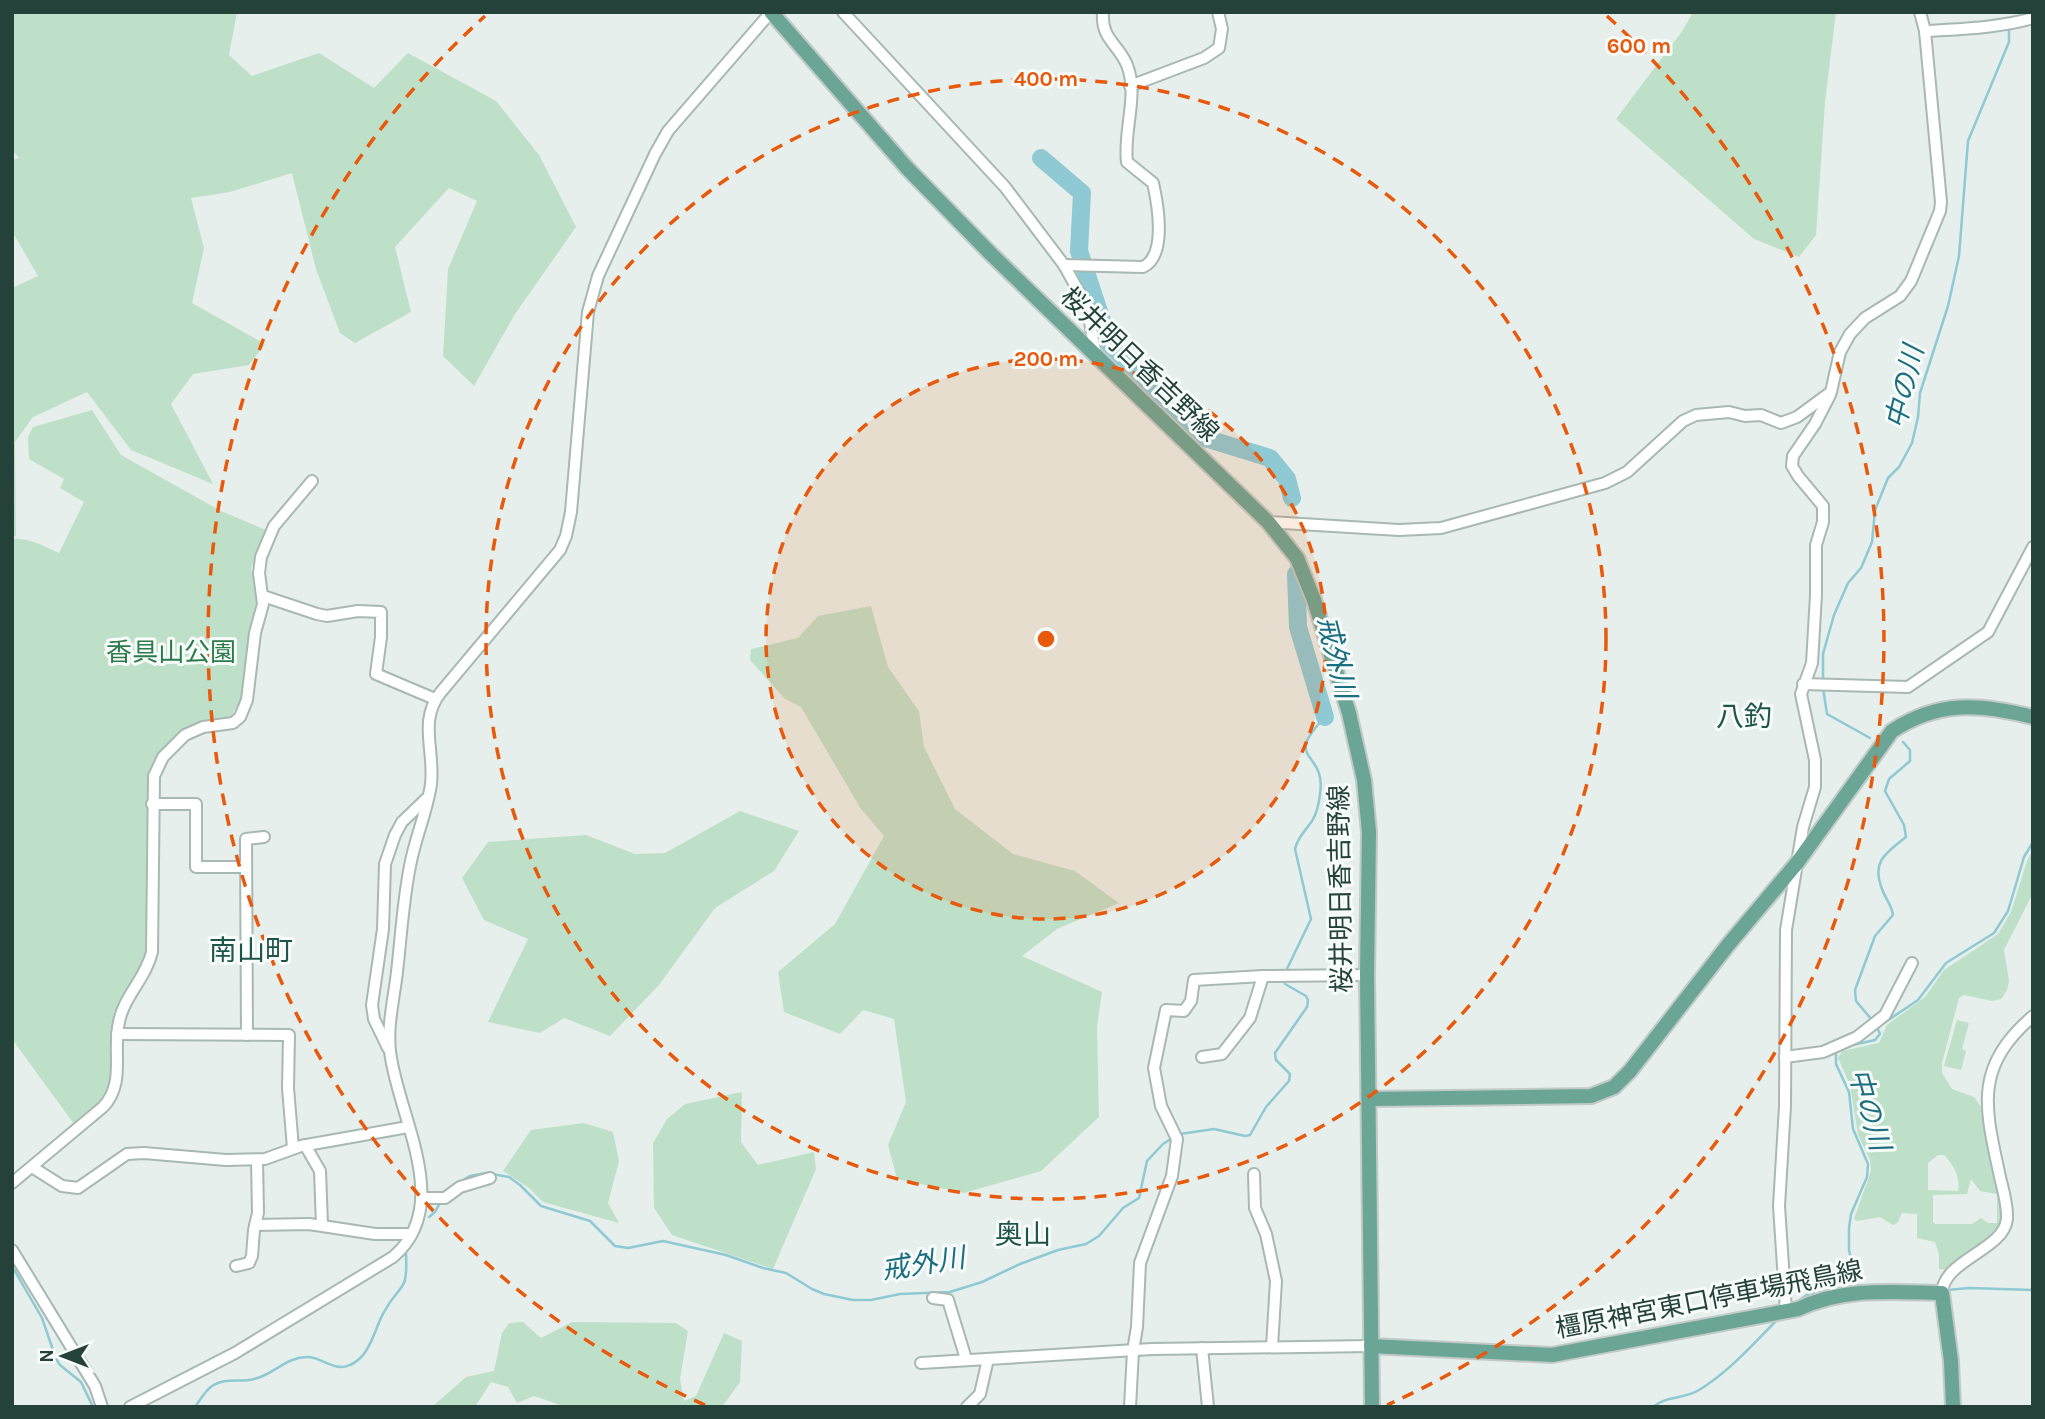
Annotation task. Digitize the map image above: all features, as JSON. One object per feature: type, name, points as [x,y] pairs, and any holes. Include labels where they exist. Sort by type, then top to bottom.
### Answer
[{"type":"main road","name":"桜井明日香吉野線","points":[[771,12],[906,168],[1268,522],[1297,558],[1314,600],[1349,713],[1364,780],[1369,832],[1369,1099]]},
{"type":"main road","points":[[1372,1407],[1369,1099],[1591,1096],[1614,1087],[1630,1071],[1728,945],[1797,863],[1892,731],[1910,719],[1932,711],[1969,705],[2033,717]]},
{"type":"main road","name":"橿原神宮東口停車場飛鳥線","points":[[1371,1346],[1552,1355],[1786,1311],[1863,1291],[1942,1293]]},
{"type":"main road","points":[[1942,1293],[1951,1361],[1953,1407]]},
{"type":"street","points":[[390,1050],[391,1016],[410,866],[429,797],[432,768],[427,733],[435,699],[560,550],[571,512],[588,312],[598,276],[668,131],[771,12]]},
{"type":"street","points":[[843,12],[1005,187],[1064,265],[1089,316],[1096,356]]},
{"type":"street","points":[[1064,265],[1143,267],[1149,264],[1156,254],[1157,204],[1153,183],[1127,162],[1130,86],[1127,65],[1106,36],[1102,23],[1103,12]]},
{"type":"street","points":[[1130,86],[1204,58],[1219,48],[1222,29],[1218,12]]},
{"type":"street","points":[[1786,1311],[1779,1206],[1785,1058],[1786,930],[1797,863],[1815,787],[1815,760],[1801,694],[1812,663],[1816,545],[1824,522],[1823,506],[1792,466],[1793,456],[1827,404],[1840,352],[1850,334],[1865,318],[1900,296],[1911,281],[1940,211],[1920,12]]},
{"type":"street","points":[[1924,31],[1971,29],[2033,19]]},
{"type":"street","points":[[1268,522],[1399,530],[1451,526],[1605,483],[1627,472],[1683,421],[1696,415],[1729,412],[1745,416],[1761,415],[1782,424],[1797,417],[1831,392]]},
{"type":"street","points":[[12,1182],[109,1101],[116,1085],[117,1034],[121,1014],[147,968],[152,953],[154,776],[158,766],[177,741],[193,730],[233,723],[240,717],[247,700],[255,633],[262,610],[259,565],[270,534],[312,481]]},
{"type":"street","points":[[1803,684],[1908,687],[1988,632],[2033,547]]},
{"type":"street","points":[[263,596],[327,616],[358,611],[380,612],[381,636],[376,674],[435,699]]},
{"type":"street","points":[[130,1407],[234,1353],[393,1257],[419,1220],[422,1198],[419,1166],[390,1050],[374,1019],[372,1005],[383,929],[385,864],[402,822],[429,797]]},
{"type":"street","points":[[152,804],[197,804],[197,867],[246,867]]},
{"type":"street","points":[[247,1035],[246,839],[264,837]]},
{"type":"street","points":[[1785,1058],[1824,1052],[1857,1037],[1885,1014],[1912,963]]},
{"type":"street","points":[[1130,1407],[1140,1263],[1172,1177],[1176,1136],[1161,1106],[1154,1068],[1166,1010],[1185,1011],[1191,1001],[1194,980],[1367,975]]},
{"type":"street","points":[[1202,1058],[1222,1054],[1250,1017],[1263,976]]},
{"type":"street","points":[[1942,1293],[1942,1284],[1951,1273],[1999,1235],[2006,1226],[2006,1203],[1987,1113],[1988,1088],[1994,1068],[2011,1035],[2033,1016]]},
{"type":"street","points":[[117,1034],[289,1035],[288,1088],[293,1148]]},
{"type":"street","points":[[32,1167],[69,1188],[86,1184],[120,1158],[135,1153],[257,1160],[273,1158],[305,1145],[408,1127]]},
{"type":"street","points":[[305,1145],[320,1171],[322,1225]]},
{"type":"street","points":[[236,1266],[251,1260],[258,1213],[257,1160]]},
{"type":"street","points":[[1254,1174],[1255,1208],[1266,1234],[1276,1281],[1272,1347]]},
{"type":"street","points":[[422,1198],[441,1198],[460,1187],[490,1178]]},
{"type":"street","points":[[255,1224],[322,1225],[375,1234],[411,1234]]},
{"type":"street","points":[[12,1250],[95,1386],[102,1407]]},
{"type":"street","points":[[933,1298],[948,1300],[966,1359]]},
{"type":"street","points":[[921,1363],[1202,1348],[1371,1346]]},
{"type":"street","points":[[1202,1348],[1208,1407]]},
{"type":"street","points":[[967,1407],[980,1394],[988,1359]]},
{"type":"green space","points":[[12,12],[237,12],[229,55],[252,76],[319,53],[374,88],[408,53],[496,101],[539,155],[576,227],[515,314],[474,386],[443,356],[448,269],[477,201],[449,188],[395,247],[411,312],[355,343],[340,333],[316,269],[292,173],[230,192],[191,198],[204,248],[192,303],[265,344],[249,365],[193,374],[171,404],[213,484],[131,450],[87,392],[33,417],[15,442],[16,536],[12,537],[12,288],[38,276],[12,231],[12,160],[19,158],[12,150]]},
{"type":"green space","points":[[1693,12],[1836,12],[1825,102],[1816,235],[1799,257],[1754,239],[1616,119],[1683,30]]},
{"type":"green space","name":"香具山公園","points":[[92,410],[121,455],[221,511],[266,530],[251,568],[259,606],[244,695],[230,718],[191,725],[168,743],[156,760],[147,804],[148,937],[145,959],[114,1017],[114,1084],[105,1100],[74,1124],[12,1039],[12,539],[31,541],[59,553],[84,502],[60,488],[64,479],[29,459],[28,437],[33,427]]},
{"type":"green space","points":[[871,606],[888,667],[919,711],[924,747],[955,809],[1013,854],[1075,871],[1119,903],[1057,929],[1022,956],[1102,992],[1097,1026],[1099,1117],[1041,1171],[964,1193],[897,1179],[888,1145],[906,1102],[894,1019],[863,1010],[840,1034],[784,1012],[778,972],[835,924],[884,836],[861,809],[801,707],[785,699],[750,660],[751,649],[798,638],[818,616]]},
{"type":"green space","points":[[740,811],[799,831],[774,871],[715,908],[659,985],[610,1036],[564,1018],[540,1033],[488,1022],[528,939],[484,920],[462,878],[488,842],[586,835],[635,854],[665,853]]},
{"type":"green space","points":[[2033,849],[2033,893],[2004,950],[2009,981],[2007,990],[2001,999],[1992,1001],[1964,995],[1959,998],[1942,1063],[1942,1073],[1952,1089],[1974,1097],[1981,1107],[2004,1217],[1998,1231],[1949,1270],[1939,1269],[1939,1254],[1935,1242],[1917,1238],[1917,1214],[1902,1213],[1898,1222],[1893,1225],[1880,1217],[1857,1221],[1854,1219],[1871,1171],[1870,1160],[1858,1135],[1850,1085],[1838,1058],[1842,1051],[1879,1043],[1887,1025],[1925,997],[1944,970],[1998,934],[2011,912]],"holes":[[[1938,1155],[1944,1155],[1953,1167],[1958,1191],[1928,1190],[1928,1163]],[[1971,1179],[1980,1191],[1997,1194],[1997,1223],[1988,1223],[1981,1218],[1972,1224],[1935,1224],[1933,1195],[1967,1194]]]},
{"type":"green space","points":[[1957,1020],[1969,1023],[1962,1049],[1966,1051],[1961,1070],[1944,1066]]},
{"type":"green space","points":[[742,1092],[741,1142],[758,1165],[814,1152],[816,1169],[773,1269],[672,1235],[654,1208],[653,1143],[667,1119],[685,1104]]},
{"type":"green space","points":[[584,1123],[613,1132],[619,1161],[608,1203],[619,1223],[543,1202],[529,1188],[503,1171],[531,1130]]},
{"type":"green space","points":[[523,1322],[541,1338],[572,1322],[676,1323],[688,1331],[680,1379],[684,1401],[696,1396],[724,1333],[742,1341],[740,1382],[722,1407],[566,1407],[534,1396],[517,1403],[508,1387],[491,1382],[475,1407],[432,1407],[466,1377],[494,1371],[502,1333],[509,1323]]},
{"type":"waterway","name":"中の川","points":[[1823,682],[1823,654],[1834,615],[1848,583],[1861,568],[1872,542],[1875,510],[1888,478],[1899,467],[1912,443],[1920,393],[1948,306],[1959,256],[1968,141],[2009,42],[2009,26]]},
{"type":"waterway","name":"戒外川","points":[[1041,158],[1082,193],[1079,251],[1110,345],[1169,411],[1208,439],[1270,458],[1287,479],[1292,498]]},
{"type":"waterway","name":"戒外川","points":[[1296,574],[1298,627],[1325,717]]},
{"type":"waterway","name":"中の川","points":[[1823,688],[1827,714],[1870,738]]},
{"type":"waterway","name":"戒外川","points":[[1285,973],[1311,919],[1295,849],[1314,818],[1318,804],[1318,769],[1306,750],[1312,732],[1325,717]]},
{"type":"waterway","name":"中の川","points":[[1872,1020],[1856,1001],[1855,990],[1875,936],[1893,915],[1878,871],[1882,858],[1906,837],[1904,825],[1885,791],[1889,779],[1910,761],[1910,750],[1903,742]]},
{"type":"waterway","points":[[1878,1027],[1918,1000],[1946,963],[1994,933],[2008,911],[2024,857],[2033,842]]},
{"type":"waterway","name":"戒外川","points":[[1180,1134],[1214,1129],[1250,1135],[1266,1107],[1289,1081],[1290,1074],[1276,1060],[1275,1053],[1307,1007],[1308,1000],[1306,996],[1285,984],[1284,979]]},
{"type":"waterway","name":"中の川","points":[[1848,1046],[1875,1040],[1880,1034],[1876,1025]]},
{"type":"waterway","name":"中の川","points":[[1836,1051],[1836,1064],[1849,1092],[1853,1129],[1868,1164],[1867,1177],[1851,1214],[1849,1228],[1849,1250],[1857,1285],[1846,1288]]},
{"type":"waterway","name":"戒外川","points":[[458,1183],[470,1176],[486,1173],[509,1177],[541,1206],[590,1221],[615,1246],[628,1248],[663,1241],[726,1255],[786,1273],[824,1294],[853,1300],[871,1300],[900,1294],[950,1292],[982,1282],[1058,1250],[1086,1244],[1099,1236],[1123,1208],[1139,1198],[1147,1161],[1174,1137]]},
{"type":"waterway","name":"戒外川","points":[[429,1217],[440,1203]]},
{"type":"waterway","name":"戒外川","points":[[195,1407],[207,1390],[217,1383],[261,1377],[301,1357],[314,1358],[340,1367],[357,1361],[367,1349],[384,1312],[402,1287],[406,1276],[406,1254]]},
{"type":"waterway","name":"戒外川","points":[[12,1266],[42,1318],[56,1359],[81,1382],[93,1407]]},
{"type":"waterway","points":[[1947,1290],[2033,1290]]},
{"type":"waterway","name":"中の川","points":[[1797,1302],[1808,1294],[1829,1291]]},
{"type":"waterway","name":"中の川","points":[[1653,1407],[1663,1401],[1693,1393],[1710,1383],[1777,1320]]},
{"type":"district","name":"八釣","points":[[1744,716]]},
{"type":"district","name":"南山町","points":[[251,950]]},
{"type":"district","name":"奥山","points":[[1023,1234]]}]
